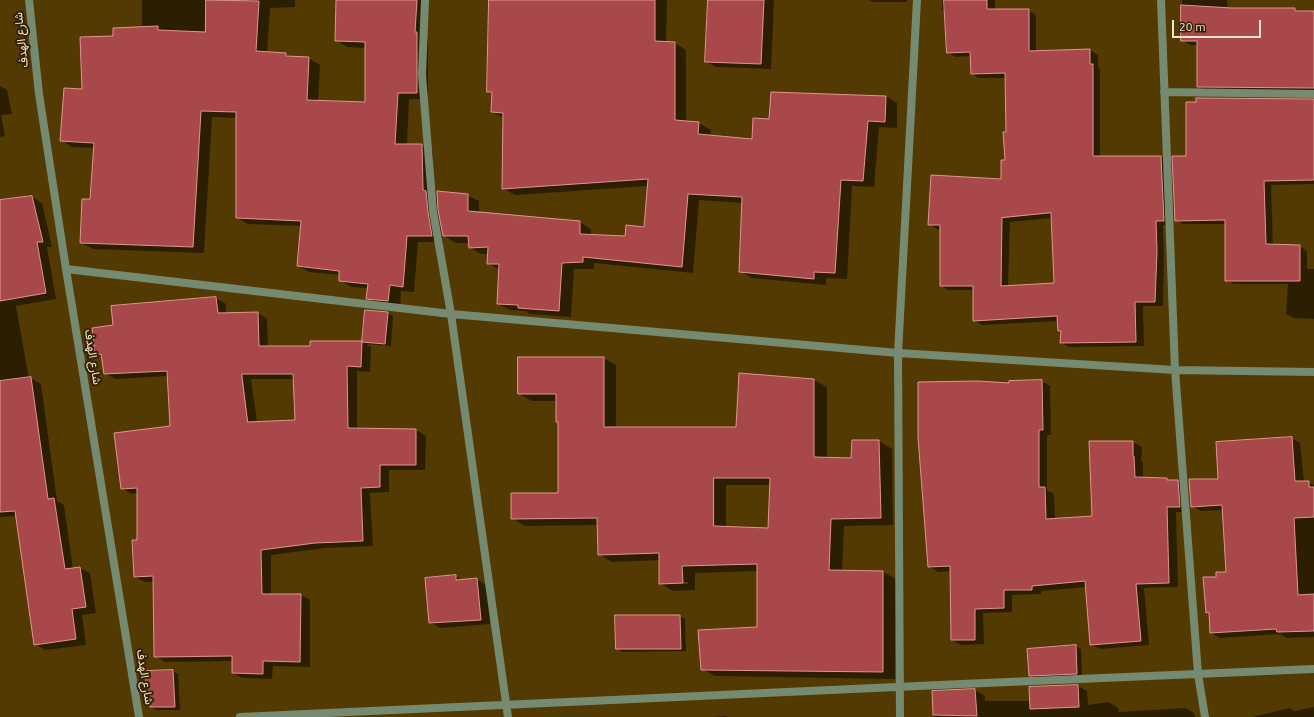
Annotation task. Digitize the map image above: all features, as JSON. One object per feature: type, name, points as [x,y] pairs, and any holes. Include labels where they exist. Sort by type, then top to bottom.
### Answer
[{"type":"street","name":"شارع الهدف","points":[[29,0],[39,94],[139,717]]},
{"type":"street","points":[[425,0],[423,83],[433,211],[450,314],[508,717]]},
{"type":"street","points":[[900,717],[898,353],[917,0]]},
{"type":"street","points":[[1161,0],[1175,370],[1198,674],[1205,717]]},
{"type":"street","points":[[1164,92],[1314,94]]},
{"type":"street","points":[[66,269],[450,314],[898,353],[1175,370],[1314,372]]},
{"type":"street","points":[[240,717],[507,703],[1314,669]]},
{"type":"building","points":[[206,0],[259,1],[256,51],[286,53],[286,56],[309,57],[307,100],[365,102],[365,42],[335,41],[336,0],[417,0],[415,32],[417,32],[417,93],[398,93],[395,144],[422,144],[423,190],[426,191],[432,236],[407,236],[403,287],[390,285],[388,301],[366,299],[368,284],[339,281],[339,271],[297,266],[301,221],[236,218],[236,112],[201,111],[193,247],[80,243],[82,199],[90,199],[94,143],[60,141],[64,88],[82,89],[80,37],[113,36],[113,28],[158,26],[158,30],[205,32]]},
{"type":"building","points":[[489,0],[655,0],[655,41],[675,42],[675,120],[699,122],[698,134],[752,139],[753,118],[769,119],[771,92],[886,96],[885,122],[868,121],[863,181],[841,180],[835,273],[814,272],[814,279],[739,272],[742,197],[688,194],[682,267],[583,257],[583,262],[562,263],[559,311],[518,308],[518,305],[497,304],[499,264],[487,264],[488,247],[469,248],[468,236],[443,236],[438,210],[437,191],[468,194],[468,211],[580,221],[580,234],[625,236],[626,225],[644,227],[648,179],[502,189],[503,113],[491,112],[492,92],[487,92]]},
{"type":"building","points":[[708,0],[764,0],[761,64],[705,62]]},
{"type":"building","points":[[944,0],[987,0],[987,9],[1029,9],[1029,51],[1090,49],[1090,64],[1093,64],[1093,156],[1161,156],[1164,221],[1156,221],[1157,251],[1155,302],[1135,302],[1136,342],[1060,343],[1061,331],[1058,331],[1057,316],[973,321],[973,286],[940,286],[940,225],[928,225],[931,175],[1001,179],[1001,160],[1005,160],[1003,132],[1006,132],[1005,73],[971,74],[970,52],[947,53]],"holes":[[[1051,213],[1054,283],[1001,286],[1002,218]]]},
{"type":"building","points":[[1181,5],[1232,8],[1295,8],[1295,11],[1314,11],[1314,88],[1197,87],[1197,41],[1181,41]]},
{"type":"building","points":[[1196,98],[1314,99],[1314,180],[1264,181],[1266,244],[1300,245],[1300,281],[1225,281],[1225,220],[1175,221],[1172,156],[1186,156],[1186,102],[1196,102]]},
{"type":"building","points":[[32,196],[43,242],[37,242],[46,293],[0,301],[0,200]]},
{"type":"building","points":[[216,297],[218,313],[258,312],[259,346],[310,346],[310,341],[362,341],[361,367],[347,366],[348,428],[416,429],[416,465],[380,465],[380,487],[361,488],[363,541],[315,543],[261,550],[262,594],[301,594],[300,662],[263,661],[263,674],[232,673],[232,656],[154,657],[153,576],[134,577],[132,540],[137,540],[137,488],[121,489],[114,433],[170,426],[167,371],[104,374],[101,354],[95,355],[92,328],[113,325],[111,306]],"holes":[[[242,374],[293,374],[295,420],[248,422]]]},
{"type":"building","points":[[365,310],[388,312],[385,344],[362,342]]},
{"type":"building","points":[[518,357],[604,357],[604,427],[736,427],[739,373],[814,379],[814,457],[851,458],[852,440],[879,440],[881,518],[831,519],[829,570],[883,571],[883,672],[701,670],[698,630],[757,627],[757,564],[682,566],[683,583],[659,584],[659,553],[598,555],[597,518],[511,519],[511,493],[558,493],[558,422],[556,422],[556,394],[518,394]],"holes":[[[714,478],[770,478],[768,528],[714,526]]]},
{"type":"building","points":[[31,377],[48,499],[54,498],[65,569],[80,567],[86,607],[72,609],[76,639],[34,645],[15,511],[0,512],[0,381]]},
{"type":"building","points":[[1042,380],[1043,430],[1039,430],[1039,487],[1045,487],[1046,519],[1092,516],[1089,441],[1133,441],[1135,477],[1167,478],[1167,480],[1178,480],[1180,507],[1167,507],[1169,583],[1136,584],[1141,641],[1090,645],[1085,581],[1032,586],[1032,590],[1004,590],[1004,608],[975,609],[975,640],[951,640],[950,566],[928,567],[918,437],[918,382],[977,381],[1009,383],[1009,381]]},
{"type":"building","points":[[1292,437],[1295,481],[1309,481],[1309,487],[1314,487],[1314,517],[1294,518],[1298,595],[1314,594],[1314,631],[1277,632],[1276,629],[1210,633],[1209,612],[1206,613],[1203,577],[1216,577],[1216,572],[1226,572],[1222,505],[1191,507],[1189,479],[1218,479],[1216,442]]},
{"type":"building","points":[[456,575],[456,580],[477,578],[481,620],[429,623],[425,578]]},
{"type":"building","points":[[615,615],[680,615],[681,649],[616,649]]},
{"type":"building","points":[[1076,645],[1077,674],[1029,676],[1027,649]]},
{"type":"building","points":[[173,670],[175,707],[150,707],[150,694],[147,695],[145,671]]},
{"type":"building","points":[[1078,685],[1079,707],[1030,709],[1029,687]]},
{"type":"building","points":[[975,689],[977,716],[933,715],[932,691]]}]
